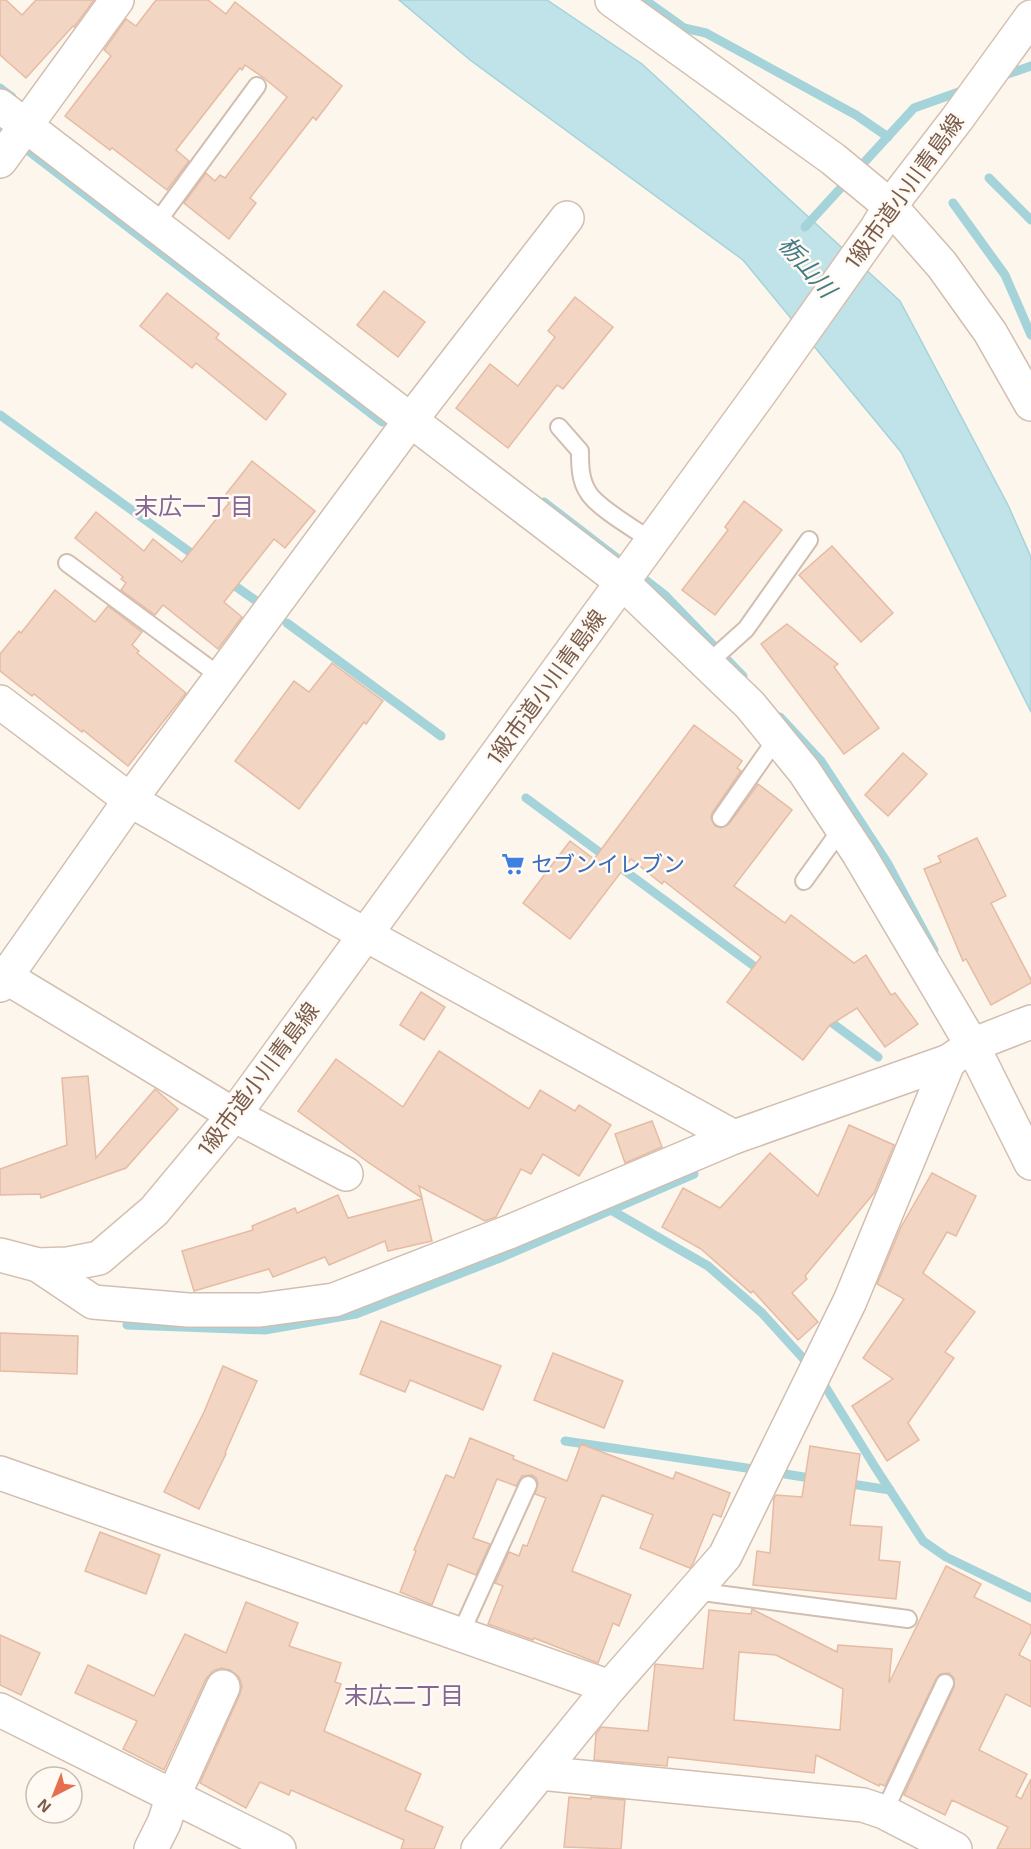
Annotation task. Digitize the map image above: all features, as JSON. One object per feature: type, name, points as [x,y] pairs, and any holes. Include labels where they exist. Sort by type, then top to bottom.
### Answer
[{"type":"street","points":[[0,161],[117,0]]},
{"type":"street","points":[[612,0],[833,159],[877,207],[942,266],[990,332],[1031,404]]},
{"type":"street","name":"1級市道小川青島線","points":[[0,1255],[38,1265],[68,1264],[99,1258],[154,1211],[234,1115],[765,386],[877,207],[957,119],[1031,17]]},
{"type":"street","points":[[0,106],[30,120],[155,225],[418,410],[622,582],[750,705],[804,771],[860,854],[960,1053],[1031,1163]]},
{"type":"street","points":[[346,1174],[234,1115],[3,981],[130,800],[418,410],[567,218]]},
{"type":"street","points":[[0,702],[130,800],[367,935],[734,1137]]},
{"type":"street","points":[[38,1265],[93,1302],[188,1310],[260,1310],[334,1300],[509,1232],[734,1137],[960,1053],[1031,1022]]},
{"type":"street","points":[[478,1849],[610,1688],[725,1556],[850,1301],[960,1053]]},
{"type":"street","points":[[0,1473],[610,1688]]},
{"type":"street","points":[[165,1817],[223,1687]]},
{"type":"street","points":[[0,1710],[165,1817],[279,1849]]},
{"type":"street","points":[[540,1773],[863,1805],[884,1812],[955,1849]]},
{"type":"lane","points":[[155,225],[257,86]]},
{"type":"lane","points":[[559,427],[580,451],[580,470],[587,492],[597,504],[652,541]]},
{"type":"lane","points":[[707,664],[746,629],[809,540]]},
{"type":"lane","points":[[67,563],[221,677]]},
{"type":"lane","points":[[721,818],[777,738]]},
{"type":"lane","points":[[804,881],[842,828]]},
{"type":"lane","points":[[460,1635],[528,1485]]},
{"type":"lane","points":[[695,1591],[908,1619]]},
{"type":"lane","points":[[884,1812],[945,1683]]},
{"type":"water","name":"栃山川","points":[[399,0],[547,0],[642,64],[900,301],[1008,505],[1031,557],[1031,712],[901,452],[743,260],[470,60]]},
{"type":"building","points":[[0,0],[6,0],[22,15],[36,0],[94,0],[74,27],[26,78],[0,55]]},
{"type":"building","points":[[156,0],[208,0],[226,14],[235,2],[342,86],[316,120],[313,117],[250,198],[256,203],[229,239],[184,203],[206,173],[215,181],[220,175],[225,178],[287,97],[264,78],[245,65],[242,70],[240,68],[176,150],[189,161],[167,190],[65,116],[111,56],[104,50],[126,19],[136,26]]},
{"type":"building","points":[[384,291],[425,322],[398,357],[357,325]]},
{"type":"building","points":[[167,293],[219,334],[216,338],[286,394],[266,420],[196,363],[192,368],[140,326]]},
{"type":"building","points":[[575,297],[613,327],[563,389],[557,385],[508,448],[456,408],[490,364],[518,386],[555,337],[548,331]]},
{"type":"building","points":[[252,461],[315,511],[285,548],[274,539],[224,602],[242,617],[218,649],[163,605],[155,615],[121,590],[126,583],[121,579],[123,577],[75,538],[96,512],[144,551],[153,539],[182,562],[229,503],[223,498]]},
{"type":"building","points":[[744,501],[782,530],[715,615],[682,590],[728,530],[725,527]]},
{"type":"building","points":[[832,546],[893,613],[861,642],[799,575]]},
{"type":"building","points":[[55,590],[95,622],[108,606],[142,632],[132,645],[139,651],[137,653],[186,693],[128,766],[83,730],[82,732],[34,694],[32,696],[0,671],[0,654],[19,631],[21,633]]},
{"type":"building","points":[[787,624],[838,664],[834,667],[879,728],[844,754],[761,644]]},
{"type":"building","points":[[332,663],[383,701],[366,724],[364,722],[299,809],[235,761],[294,681],[309,692]]},
{"type":"building","points":[[694,725],[742,761],[737,768],[741,771],[712,813],[711,818],[715,826],[721,828],[729,824],[758,784],[792,810],[734,886],[785,923],[791,915],[854,963],[866,955],[891,995],[895,993],[918,1024],[885,1047],[857,1008],[830,1025],[803,1060],[727,1002],[761,957],[664,881],[662,884],[631,859],[570,939],[523,903],[570,841],[594,859]]},
{"type":"building","points":[[903,753],[927,774],[888,816],[865,795]]},
{"type":"building","points":[[977,838],[1006,896],[991,903],[1031,980],[1031,983],[991,1005],[966,959],[963,961],[924,869],[941,862],[938,856]]},
{"type":"building","points":[[421,992],[445,1007],[424,1040],[400,1025]]},
{"type":"building","points":[[439,1051],[529,1109],[540,1090],[575,1111],[579,1105],[611,1125],[579,1176],[543,1154],[531,1174],[521,1169],[496,1217],[485,1221],[419,1186],[422,1198],[298,1111],[336,1059],[403,1107]]},
{"type":"building","points":[[88,1076],[96,1158],[155,1089],[178,1109],[126,1168],[41,1198],[40,1194],[0,1195],[0,1169],[67,1145],[62,1078]]},
{"type":"building","points":[[652,1121],[662,1147],[625,1163],[615,1134]]},
{"type":"building","points":[[849,1125],[894,1145],[874,1193],[805,1276],[807,1279],[792,1293],[818,1322],[798,1340],[753,1291],[751,1293],[701,1249],[662,1227],[683,1188],[720,1208],[770,1153],[818,1196]]},
{"type":"building","points":[[932,1173],[976,1196],[956,1236],[947,1232],[923,1273],[975,1312],[945,1352],[954,1358],[908,1423],[919,1440],[887,1461],[852,1406],[893,1379],[863,1358],[904,1299],[877,1284],[901,1227]]},
{"type":"building","points":[[338,1195],[348,1218],[422,1199],[432,1241],[388,1251],[385,1241],[329,1265],[325,1257],[273,1277],[269,1269],[194,1291],[182,1251],[253,1230],[252,1226],[295,1208],[297,1213]]},
{"type":"building","points":[[381,1321],[501,1366],[483,1410],[410,1380],[405,1392],[360,1374]]},
{"type":"building","points":[[0,1333],[78,1336],[77,1374],[0,1371]]},
{"type":"building","points":[[553,1353],[623,1381],[604,1428],[534,1400]]},
{"type":"building","points":[[223,1366],[257,1381],[226,1454],[199,1509],[164,1492],[204,1412]]},
{"type":"building","points":[[470,1438],[567,1481],[581,1444],[673,1479],[676,1472],[730,1493],[721,1517],[713,1514],[690,1568],[640,1548],[653,1515],[602,1495],[572,1571],[631,1595],[619,1626],[613,1623],[598,1663],[534,1638],[533,1640],[488,1624],[503,1586],[495,1583],[509,1552],[519,1556],[523,1545],[527,1546],[546,1498],[535,1494],[538,1483],[532,1475],[522,1476],[516,1486],[497,1479],[473,1538],[490,1544],[476,1575],[448,1564],[432,1605],[400,1592],[416,1551],[414,1550],[446,1475],[454,1478]]},
{"type":"building","points":[[810,1446],[860,1454],[850,1525],[882,1527],[879,1560],[900,1562],[896,1599],[753,1585],[757,1551],[770,1553],[774,1498],[776,1495],[802,1497]]},
{"type":"building","points":[[100,1532],[160,1555],[146,1594],[85,1571]]},
{"type":"building","points":[[946,1566],[981,1584],[974,1597],[1031,1625],[1031,1632],[1019,1655],[1031,1661],[1031,1707],[1006,1694],[979,1750],[1027,1774],[1016,1796],[1021,1799],[1031,1779],[1031,1849],[997,1849],[1008,1827],[952,1800],[945,1815],[904,1795],[954,1687],[954,1678],[949,1673],[940,1674],[936,1679],[885,1786],[880,1784],[879,1786],[816,1755],[814,1773],[668,1757],[667,1766],[594,1760],[596,1734],[601,1727],[648,1731],[655,1664],[703,1669],[709,1610],[751,1614],[752,1609],[837,1652],[838,1645],[892,1649],[889,1683]],"holes":[[[739,1652],[776,1655],[843,1689],[840,1730],[734,1720]]]},
{"type":"building","points":[[246,1602],[298,1623],[289,1646],[341,1663],[335,1682],[341,1684],[324,1731],[421,1774],[405,1810],[443,1827],[434,1849],[401,1849],[404,1840],[291,1790],[289,1795],[260,1782],[246,1808],[200,1783],[240,1694],[242,1686],[239,1677],[230,1670],[221,1668],[213,1671],[206,1679],[164,1770],[123,1749],[137,1721],[75,1693],[88,1665],[154,1696],[185,1634],[226,1653]]},
{"type":"building","points":[[0,1635],[40,1653],[21,1695],[0,1685]]},
{"type":"building","points":[[569,1797],[625,1800],[621,1849],[564,1847]]},
{"type":"waterway","points":[[645,0],[684,28],[706,33],[856,115],[888,137]]},
{"type":"waterway","points":[[999,77],[1031,66]]},
{"type":"waterway","points":[[0,88],[12,97]]},
{"type":"waterway","name":"栃山川","points":[[805,227],[914,108],[967,89]]},
{"type":"waterway","points":[[0,129],[382,422]]},
{"type":"waterway","points":[[989,178],[1031,220]]},
{"type":"waterway","points":[[953,203],[1005,275],[1031,335]]},
{"type":"waterway","points":[[0,415],[198,558]]},
{"type":"waterway","points":[[544,502],[665,595],[743,676]]},
{"type":"waterway","points":[[228,581],[255,600]]},
{"type":"waterway","points":[[287,623],[441,736]]},
{"type":"waterway","points":[[780,717],[821,761],[888,864],[934,950]]},
{"type":"waterway","points":[[526,798],[762,972]]},
{"type":"waterway","points":[[824,1017],[878,1057]]},
{"type":"waterway","points":[[127,1325],[265,1330],[356,1314],[500,1258],[694,1174]]},
{"type":"waterway","points":[[611,1210],[708,1266],[762,1313],[811,1367]]},
{"type":"waterway","points":[[820,1378],[923,1541],[946,1557],[1031,1598]]},
{"type":"waterway","points":[[565,1441],[760,1470]]},
{"type":"waterway","points":[[773,1472],[816,1479]]},
{"type":"waterway","points":[[845,1483],[890,1490]]},
{"type":"place","name":"セブンイレブン","points":[[513,864]]},
{"type":"district","name":"末広一丁目","points":[[194,507]]},
{"type":"district","name":"末広二丁目","points":[[404,1696]]}]
